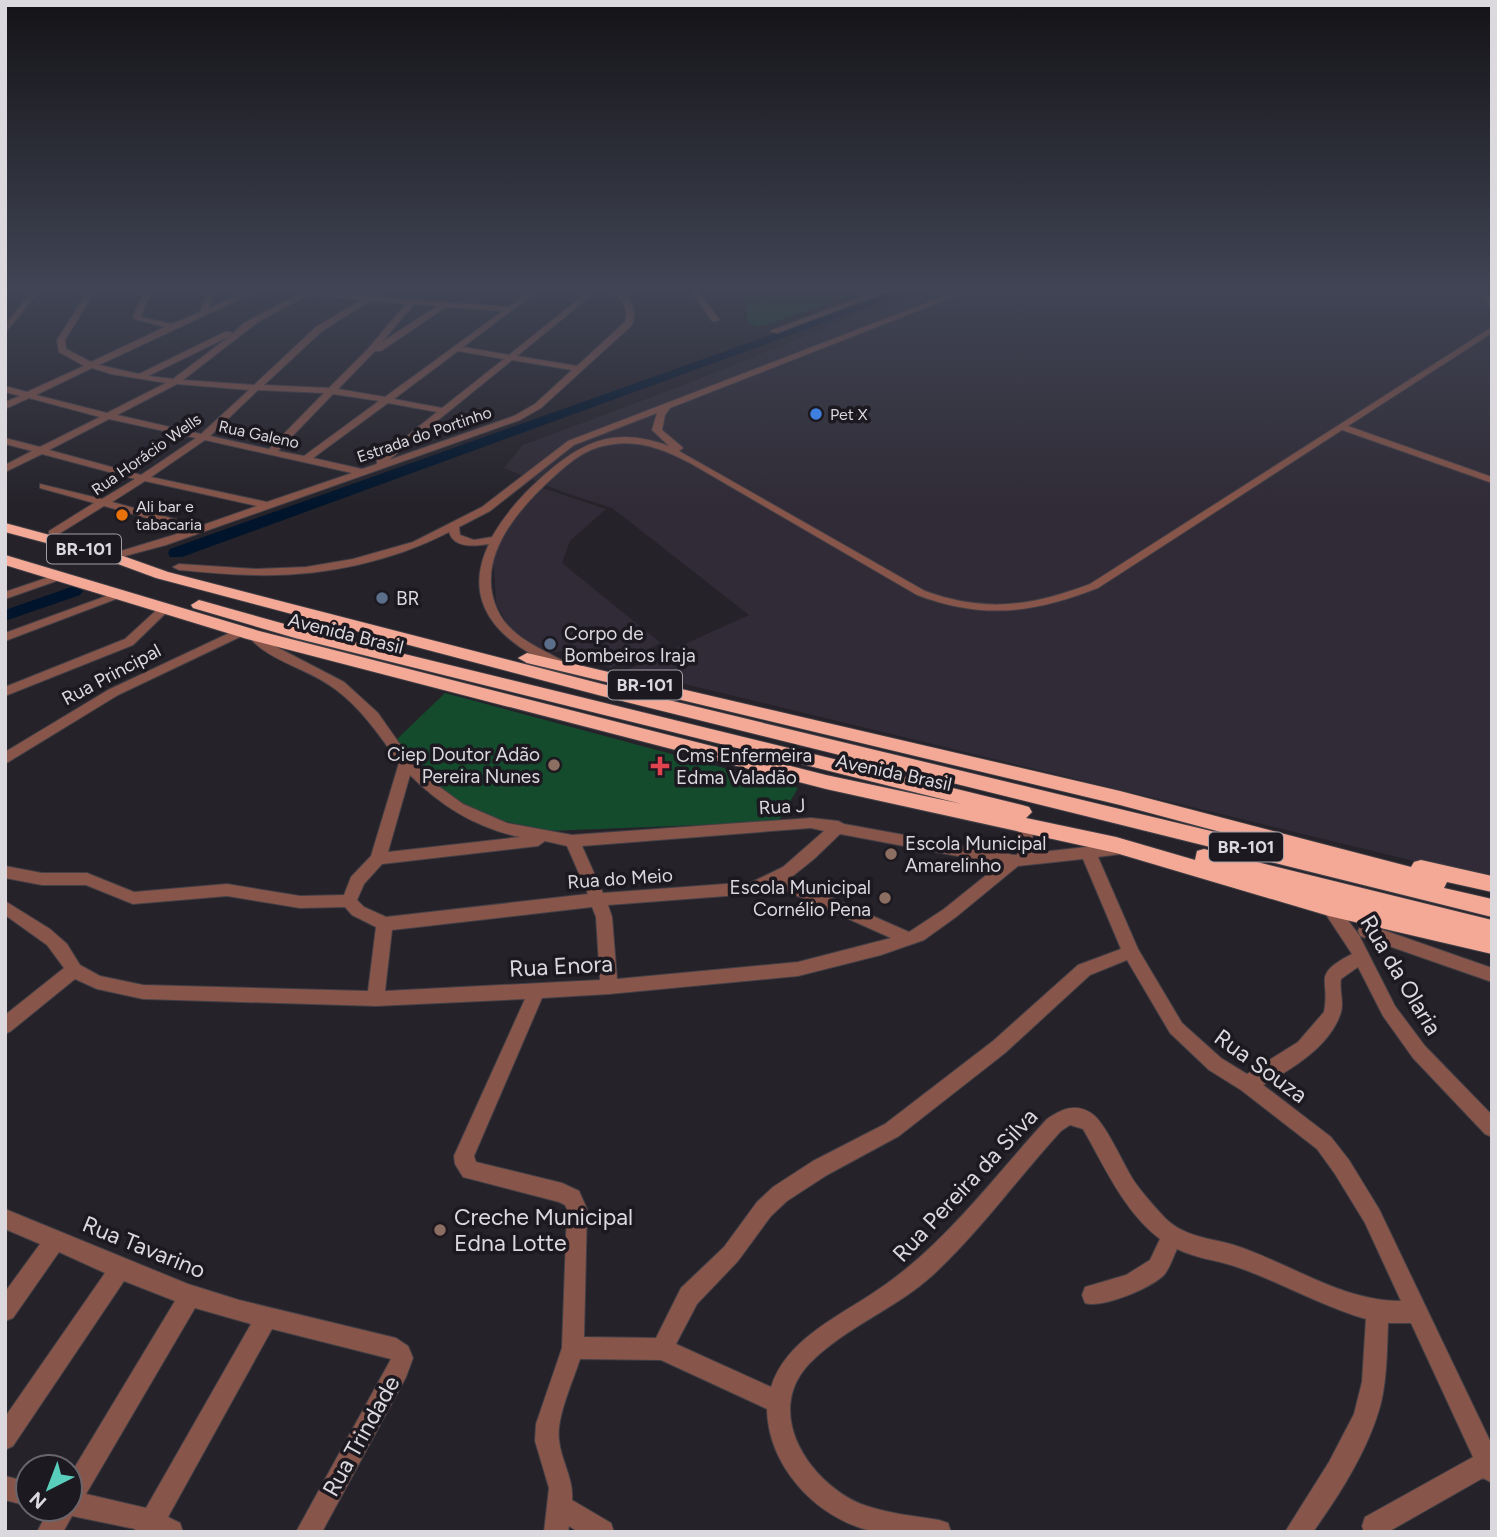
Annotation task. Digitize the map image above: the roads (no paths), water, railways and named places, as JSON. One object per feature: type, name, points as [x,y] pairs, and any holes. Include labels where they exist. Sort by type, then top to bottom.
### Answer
[{"type":"highway","name":"Avenida Brasil","points":[[5,519],[428,634],[1141,804],[1492,898]]},
{"type":"highway","name":"Avenida Brasil","points":[[5,527],[104,555],[162,575],[512,667],[1492,908]]},
{"type":"highway","name":"Avenida Brasil","points":[[5,555],[1491,941]]},
{"type":"highway","name":"Avenida Brasil","points":[[5,560],[247,633],[826,782],[1128,848],[1329,907],[1366,930],[1491,941]]},
{"type":"highway","points":[[512,667],[616,686],[732,713],[783,718]]},
{"type":"highway","points":[[1171,812],[1412,883],[1449,898]]},
{"type":"highway","name":"Avenida Brasil","points":[[1259,835],[1296,838],[1492,884]]},
{"type":"street","points":[[82,362],[174,382],[331,391],[445,411]]},
{"type":"street","points":[[5,406],[97,362]]},
{"type":"street","points":[[141,376],[171,362]]},
{"type":"street","points":[[5,469],[174,382],[201,362]]},
{"type":"street","name":"Rua Horácio Wells","points":[[53,533],[144,478],[202,438],[282,362]]},
{"type":"street","points":[[271,452],[360,362]]},
{"type":"street","points":[[305,460],[441,362]]},
{"type":"street","points":[[396,456],[445,411],[506,362]]},
{"type":"street","points":[[538,362],[579,369]]},
{"type":"street","name":"Estrada do Portinho","points":[[125,553],[163,543],[367,471],[396,456],[530,412],[587,362]]},
{"type":"street","points":[[179,567],[256,572],[331,566],[394,552],[454,528],[486,509],[515,490],[571,443],[782,362]]},
{"type":"street","points":[[561,665],[506,629],[490,608],[485,588],[490,554],[510,517],[531,492],[564,463],[592,446],[635,440],[669,450],[942,603],[966,608],[1022,608],[1046,603],[1094,586],[1442,362]]},
{"type":"street","name":"Rua Galeno","points":[[5,389],[202,438],[367,471]]},
{"type":"street","points":[[667,406],[657,423],[659,433],[722,475],[725,480]]},
{"type":"street","points":[[1342,427],[1492,480]]},
{"type":"street","points":[[5,441],[144,478],[267,506]]},
{"type":"street","points":[[44,486],[200,529]]},
{"type":"street","points":[[486,509],[510,517]]},
{"type":"street","points":[[454,528],[455,536],[467,543],[497,539]]},
{"type":"street","points":[[151,560],[153,552],[163,543]]},
{"type":"street","points":[[5,596],[61,576]]},
{"type":"street","points":[[5,637],[120,594]]},
{"type":"street","points":[[5,692],[130,642],[165,608]]},
{"type":"street","name":"Rua Principal","points":[[5,759],[108,695],[152,673],[247,633]]},
{"type":"street","name":"Rua J","points":[[247,633],[263,645],[325,677],[351,695],[381,726],[407,762],[436,792],[458,808],[504,828],[549,839],[572,841],[796,823],[838,826],[1019,859]]},
{"type":"street","points":[[349,901],[358,881],[378,859],[407,762]]},
{"type":"street","name":"Rua do Meio","points":[[384,924],[545,904],[739,891],[776,880],[811,854],[838,826]]},
{"type":"street","points":[[1026,826],[1019,859],[1128,848]]},
{"type":"street","name":"Rua J","points":[[378,859],[549,839]]},
{"type":"street","points":[[572,841],[604,918],[609,987]]},
{"type":"street","name":"Rua Souza","points":[[1088,852],[1131,952],[1176,1028],[1215,1064],[1247,1084],[1324,1143],[1342,1167],[1373,1216],[1415,1312],[1489,1467]]},
{"type":"street","name":"Rua Enora","points":[[74,970],[97,982],[143,992],[376,999],[609,987],[798,969],[881,948],[918,934],[940,921],[1019,859]]},
{"type":"street","points":[[5,872],[42,879],[87,879],[133,898],[227,890],[300,902],[349,901],[358,911],[384,924],[376,999]]},
{"type":"street","points":[[776,880],[907,938]]},
{"type":"street","points":[[5,907],[54,940],[67,955],[74,970],[5,1026]]},
{"type":"street","name":"Rua da Olaria","points":[[1329,907],[1366,930],[1362,957],[1389,1011],[1419,1052],[1492,1128]]},
{"type":"street","points":[[1366,930],[1492,975]]},
{"type":"street","points":[[662,1349],[689,1296],[732,1254],[764,1209],[780,1194],[909,1117],[999,1047],[1084,970],[1131,952]]},
{"type":"street","points":[[1247,1084],[1291,1059],[1317,1034],[1332,1015],[1335,1004],[1332,978],[1338,971],[1362,957]]},
{"type":"street","points":[[537,990],[466,1149],[465,1164],[481,1175],[562,1193],[572,1198],[577,1209],[573,1348],[548,1424],[547,1441],[561,1488],[556,1532]]},
{"type":"street","name":"Rua Pereira da Silva","points":[[776,1401],[781,1383],[801,1357],[928,1265],[1054,1125],[1067,1116],[1083,1118],[1090,1123],[1128,1189],[1159,1226],[1172,1236],[1191,1245],[1235,1256],[1318,1292],[1377,1312],[1415,1312]]},
{"type":"street","name":"Rua Tavarino","points":[[5,1219],[190,1296],[264,1318]]},
{"type":"street","points":[[1093,1295],[1131,1284],[1157,1267],[1172,1236]]},
{"type":"street","points":[[5,1310],[55,1239]]},
{"type":"street","points":[[5,1438],[120,1269]]},
{"type":"street","points":[[84,1476],[190,1296]]},
{"type":"street","points":[[1297,1532],[1344,1459],[1369,1405],[1375,1361],[1377,1312]]},
{"type":"street","points":[[84,1505],[156,1528],[260,1332],[264,1318]]},
{"type":"street","name":"Rua Trindade","points":[[264,1318],[396,1349],[402,1358],[308,1532]]},
{"type":"street","points":[[573,1348],[662,1349],[776,1401],[780,1432],[793,1457],[814,1486],[834,1502],[857,1514],[939,1532]]},
{"type":"street","points":[[1374,1526],[1489,1467]]},
{"type":"street","points":[[560,1507],[602,1532]]},
{"type":"waterway","points":[[176,553],[709,362]]},
{"type":"waterway","points":[[5,616],[74,591]]},
{"type":"place","name":"Pet X","points":[[816,414]]},
{"type":"place","name":"Ali bar e tabacaria","points":[[122,515]]},
{"type":"place","name":"BR","points":[[382,598]]},
{"type":"place","name":"Corpo de Bombeiros Iraja","points":[[550,644]]},
{"type":"place","name":"Ciep Doutor Adão Pereira Nunes","points":[[554,765]]},
{"type":"place","name":"Cms Enfermeira Edma Valadão","points":[[660,766]]},
{"type":"place","name":"Escola Municipal Amarelinho","points":[[891,854]]},
{"type":"place","name":"Escola Municipal Cornélio Pena","points":[[885,898]]},
{"type":"place","name":"Creche Municipal Edna Lotte","points":[[440,1230]]}]
